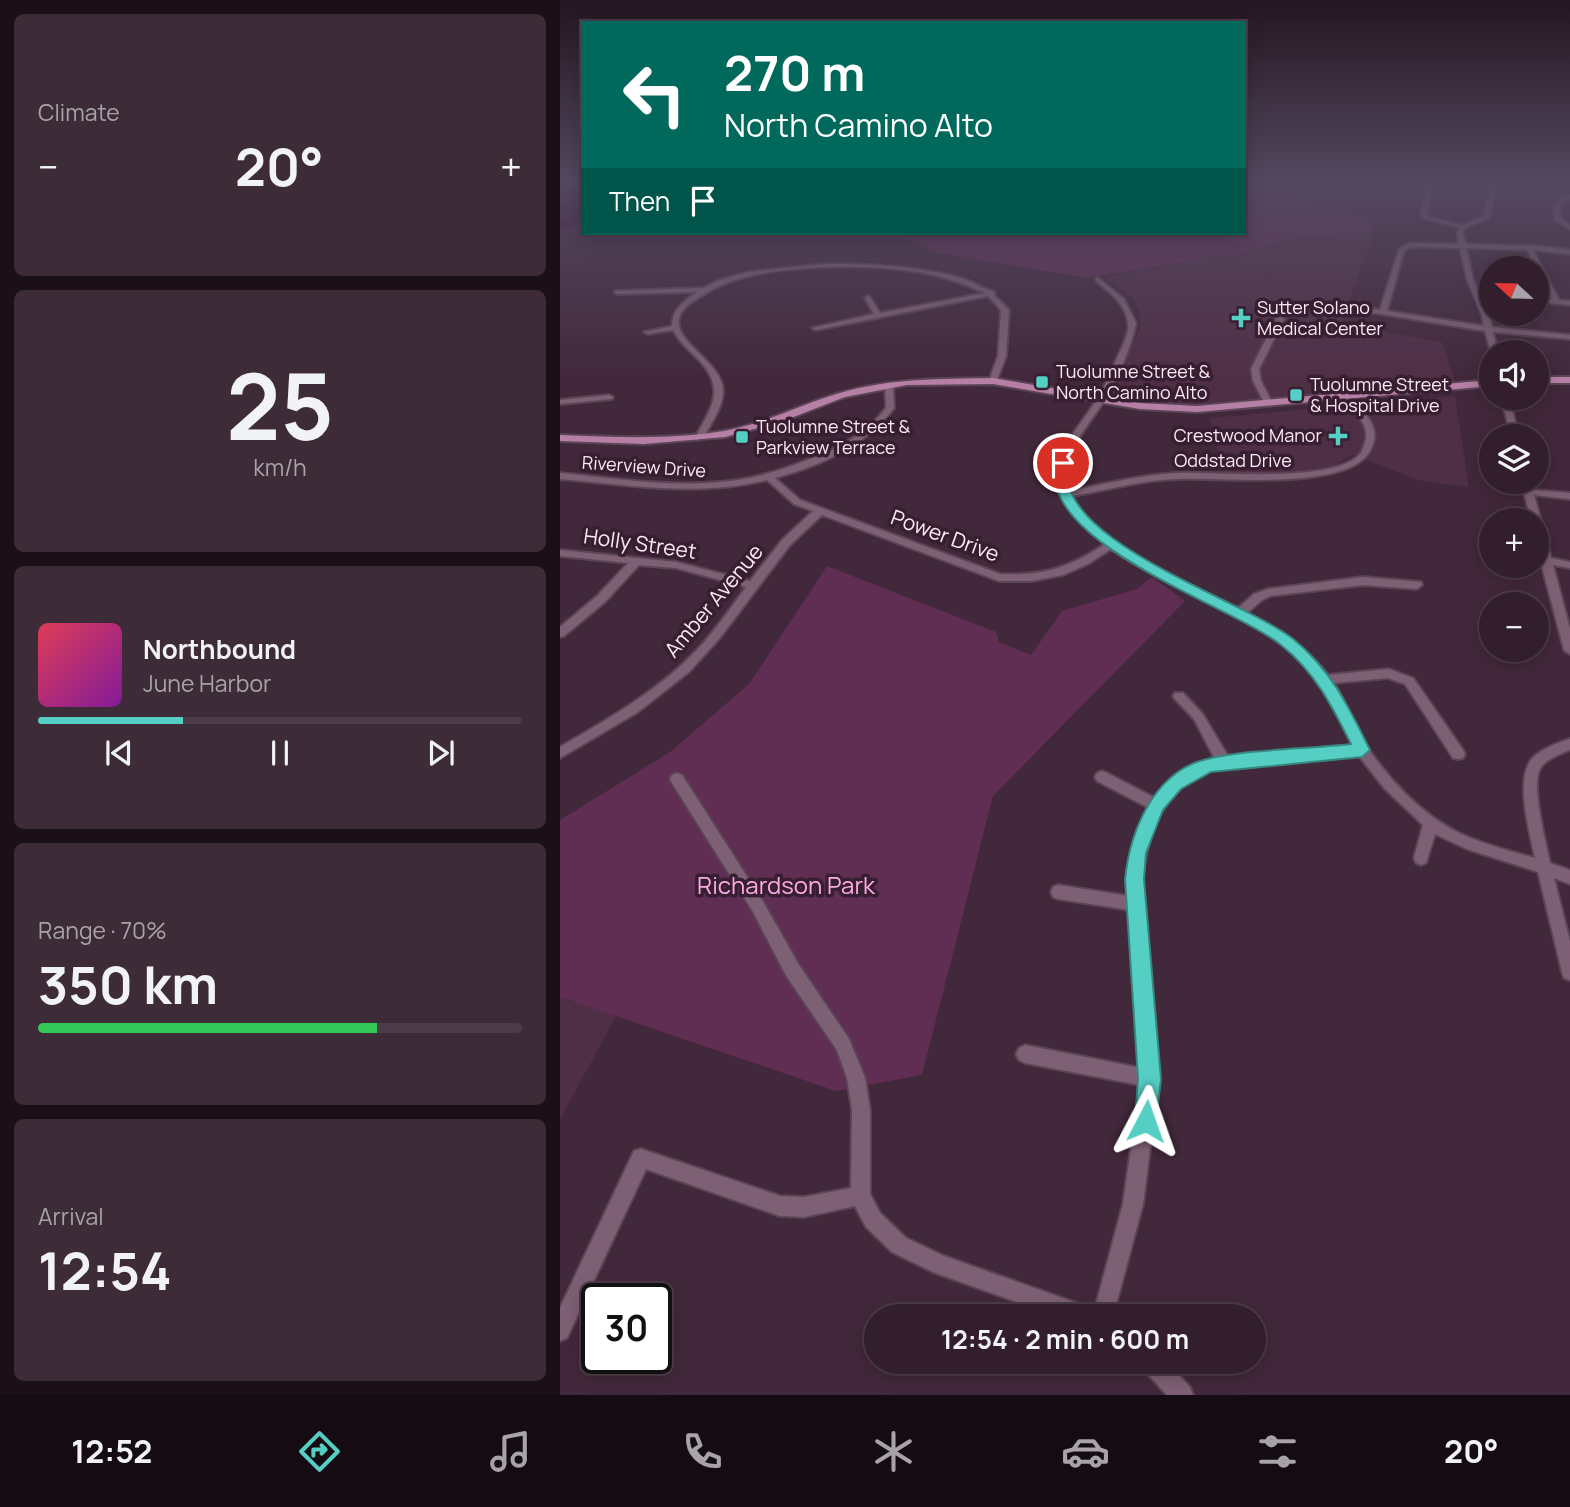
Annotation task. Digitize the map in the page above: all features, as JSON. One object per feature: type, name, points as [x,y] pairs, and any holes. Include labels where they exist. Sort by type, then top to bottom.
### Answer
[{"type":"main road","points":[[560,438],[644,441],[699,438],[745,429],[843,395],[889,385],[953,380],[993,381],[1173,409],[1269,404],[1479,384]]},
{"type":"main road","points":[[1549,380],[1570,380]]},
{"type":"street","points":[[1383,313],[1403,248]]},
{"type":"street","points":[[1463,248],[1465,262],[1479,293],[1492,340]]},
{"type":"street","points":[[1530,248],[1556,301]]},
{"type":"street","points":[[1531,248],[1570,252]]},
{"type":"street","points":[[674,328],[680,312],[707,289],[731,278],[758,273],[857,265],[943,274],[993,293],[1003,304],[1005,316],[1002,356],[993,381]]},
{"type":"street","points":[[1098,280],[1122,300],[1132,323],[1101,399],[1065,455],[1060,473],[1065,495],[1080,517],[1112,544],[1162,575],[1284,640],[1311,662],[1324,680],[1362,750],[1384,779],[1431,823],[1465,841],[1570,877]]},
{"type":"street","points":[[617,292],[707,289]]},
{"type":"street","points":[[816,328],[993,293]]},
{"type":"street","points":[[868,298],[878,315]]},
{"type":"street","points":[[1549,301],[1570,303]]},
{"type":"street","points":[[1346,307],[1570,337]]},
{"type":"street","points":[[1269,404],[1257,381],[1255,369],[1283,313]]},
{"type":"street","points":[[648,332],[674,328]]},
{"type":"street","points":[[674,328],[716,373],[719,391],[699,438]]},
{"type":"street","name":"Riverview Drive","points":[[560,476],[697,489],[770,478],[835,453],[861,438],[890,408],[889,385]]},
{"type":"street","name":"Oddstad Drive","points":[[1065,495],[1180,475],[1308,476],[1342,468],[1366,453],[1371,443],[1370,428],[1353,406],[1336,396]]},
{"type":"street","points":[[560,402],[609,397]]},
{"type":"street","name":"Power Drive","points":[[770,478],[789,496],[820,511],[999,577],[1030,580],[1055,576],[1090,559],[1112,544]]},
{"type":"street","points":[[1549,492],[1570,496]]},
{"type":"street","name":"Amber Avenue","points":[[560,752],[634,709],[679,674],[699,655],[792,535],[820,511]]},
{"type":"street","name":"Holly Street","points":[[560,553],[676,565],[755,586]]},
{"type":"street","points":[[560,633],[601,599],[637,561]]},
{"type":"street","points":[[1549,562],[1570,565]]},
{"type":"street","points":[[1549,572],[1569,646]]},
{"type":"street","points":[[1239,614],[1268,593],[1363,581],[1417,585]]},
{"type":"street","points":[[1324,680],[1389,673],[1409,681],[1458,754]]},
{"type":"street","points":[[1179,696],[1198,716],[1224,762]]},
{"type":"street","points":[[1570,744],[1541,758],[1532,771],[1535,820],[1570,972]]},
{"type":"street","points":[[1106,1304],[1133,1204],[1150,1079],[1137,904],[1137,853],[1156,805],[1190,773],[1224,762],[1362,750]]},
{"type":"street","points":[[1102,778],[1156,805]]},
{"type":"street","points":[[677,779],[757,905],[793,971],[843,1045],[856,1078],[861,1110],[860,1196],[873,1220],[899,1245],[940,1265],[1051,1304]]},
{"type":"street","points":[[1422,858],[1431,823]]},
{"type":"street","points":[[1058,892],[1137,904]]},
{"type":"street","points":[[1025,1054],[1150,1079]]},
{"type":"street","points":[[560,1331],[641,1158],[780,1206],[804,1207],[860,1196]]},
{"type":"street","points":[[1163,1374],[1182,1395]]},
{"type":"shaded area","name":"Sutter Solano Medical Center","points":[[1257,248],[1368,248],[1341,324],[1442,342],[1456,384],[1174,405],[1109,395],[1140,328],[1139,311],[1131,296],[1103,277]]},
{"type":"shaded area","name":"Crestwood Manor","points":[[1455,396],[1469,487],[1422,481],[1352,455],[1334,466],[1311,471],[1223,473],[1210,418]]},
{"type":"shaded area","points":[[560,997],[616,1016],[560,1120]]},
{"type":"green space","points":[[926,248],[1257,248],[1088,278],[934,252]]},
{"type":"green space","name":"Richardson Park","points":[[827,566],[996,632],[999,642],[1031,655],[1062,611],[1137,589],[1152,577],[1185,601],[993,796],[922,1075],[836,1091],[560,997],[560,820],[670,752],[749,684]]},
{"type":"place","name":"Sutter Solano Medical Center","points":[[1241,318]]},
{"type":"place","name":"Tuolumne Street & North Camino Alto","points":[[1042,382]]},
{"type":"place","name":"Tuolumne Street & Hospital Drive","points":[[1296,395]]},
{"type":"place","name":"Crestwood Manor","points":[[1338,436]]},
{"type":"place","name":"Tuolumne Street & Parkview Terrace","points":[[742,437]]},
{"type":"route","points":[[1063,463],[1060,473],[1066,499],[1080,517],[1112,544],[1162,575],[1251,619],[1284,640],[1311,662],[1334,693],[1362,750],[1224,762],[1208,766],[1190,773],[1175,784],[1156,805],[1144,828],[1137,853],[1135,879],[1150,1079],[1146,1121]]}]
